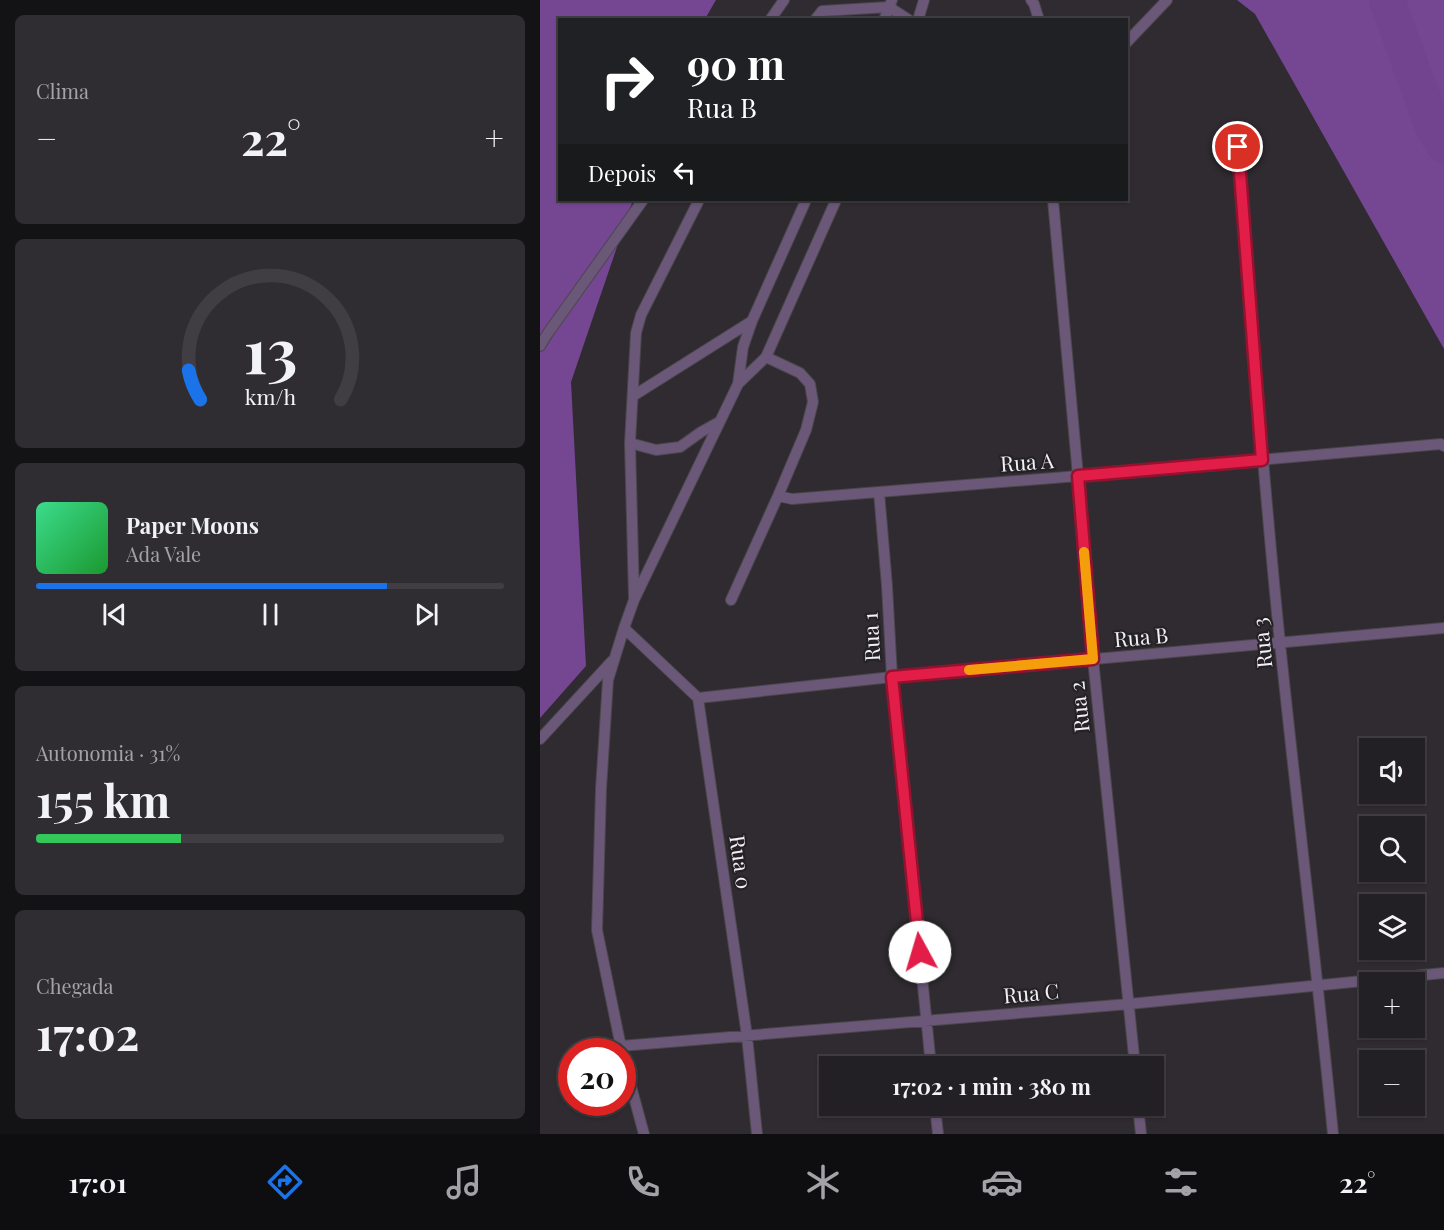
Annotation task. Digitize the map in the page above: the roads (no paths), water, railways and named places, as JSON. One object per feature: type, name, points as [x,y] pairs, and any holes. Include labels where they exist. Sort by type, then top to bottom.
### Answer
[{"type":"lane","points":[[771,18],[784,0]]},
{"type":"lane","points":[[919,18],[924,0]]},
{"type":"lane","points":[[1032,0],[1038,18]]},
{"type":"lane","points":[[1128,42],[1167,0]]},
{"type":"lane","points":[[817,18],[822,11],[891,3],[907,18]]},
{"type":"lane","points":[[885,18],[891,3]]},
{"type":"lane","name":"Rua 3","points":[[1238,147],[1262,460],[1332,1134]]},
{"type":"lane","points":[[540,346],[642,201]]},
{"type":"lane","points":[[634,600],[630,442],[636,333],[648,298],[698,201]]},
{"type":"lane","points":[[620,1038],[597,930],[601,789],[608,680],[634,600],[738,384],[743,347],[752,321],[806,201]]},
{"type":"lane","points":[[738,384],[766,357],[836,201]]},
{"type":"lane","name":"Rua 2","points":[[1053,201],[1093,659],[1134,1056]]},
{"type":"lane","points":[[633,396],[752,321]]},
{"type":"lane","points":[[731,600],[806,430],[813,402],[810,384],[800,373],[766,357]]},
{"type":"lane","points":[[630,442],[656,450],[680,447],[719,422]]},
{"type":"lane","name":"Rua A","points":[[778,496],[792,499],[1441,444],[1444,446]]},
{"type":"lane","name":"Rua 1","points":[[879,492],[892,677],[930,1056]]},
{"type":"lane","points":[[624,628],[698,698]]},
{"type":"lane","name":"Rua B","points":[[698,698],[892,677],[1444,628]]},
{"type":"lane","points":[[540,739],[615,659]]},
{"type":"lane","name":"Rua 0","points":[[698,698],[747,1036],[757,1134]]},
{"type":"lane","name":"Rua C","points":[[636,1048],[747,1036],[1129,1004],[1444,974]]},
{"type":"lane","points":[[636,1103],[644,1134]]},
{"type":"lane","points":[[936,1116],[938,1134]]},
{"type":"lane","points":[[1139,1116],[1141,1134]]},
{"type":"waterway","points":[[1387,0],[1433,127],[1444,145]]}]
